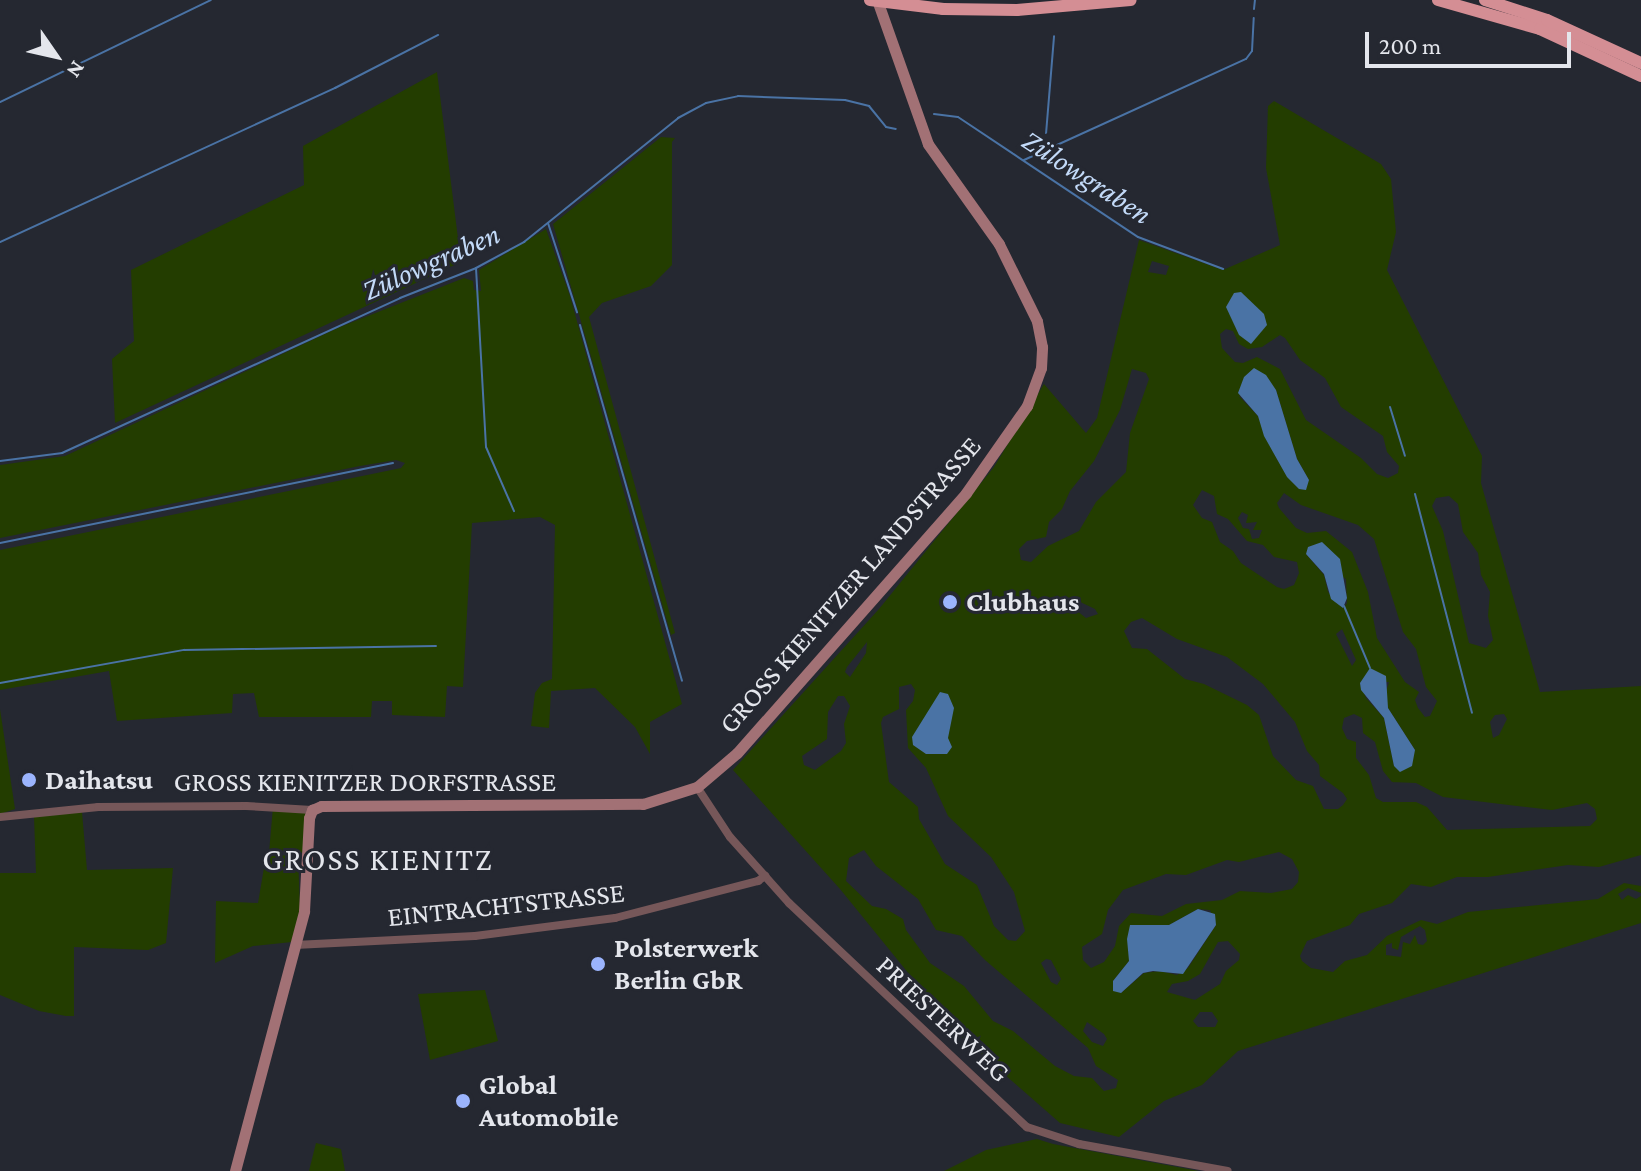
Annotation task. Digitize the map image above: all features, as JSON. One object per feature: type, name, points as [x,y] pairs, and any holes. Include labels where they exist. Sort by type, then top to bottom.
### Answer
[{"type":"highway","points":[[870,0],[943,9],[1005,10],[1131,0]]},
{"type":"highway","points":[[1438,0],[1540,29],[1641,76]]},
{"type":"highway","points":[[1485,0],[1570,29],[1641,63]]},
{"type":"main road","name":"GROSS KIENITZER LANDSTRASSE","points":[[722,769],[977,480],[1027,406],[1041,368],[1040,333],[1022,285],[999,244],[928,144],[877,0]]},
{"type":"main road","name":"GROSS KIENITZER DORFSTRASSE","points":[[312,810],[321,806],[643,804],[697,787],[722,769]]},
{"type":"main road","points":[[235,1171],[304,911],[312,810]]},
{"type":"street","name":"PRIESTERWEG","points":[[697,787],[715,818],[801,916],[1027,1127],[1079,1144],[1228,1171]]},
{"type":"street","name":"GROSS KIENITZER DORFSTRASSE","points":[[0,817],[98,807],[246,806],[312,810]]},
{"type":"street","name":"EINTRACHTSTRASSE","points":[[295,945],[475,936],[605,920],[758,881],[765,876]]},
{"type":"green space","points":[[437,72],[461,262],[115,423],[112,359],[134,341],[131,270],[304,185],[303,146]]},
{"type":"green space","points":[[1274,101],[1381,164],[1391,179],[1396,232],[1387,270],[1482,456],[1481,483],[1540,692],[1641,686],[1641,855],[1599,867],[1568,865],[1488,877],[1457,877],[1431,887],[1411,884],[1392,903],[1359,914],[1350,925],[1307,941],[1300,956],[1302,961],[1311,968],[1333,972],[1345,961],[1367,955],[1387,936],[1421,920],[1437,924],[1468,912],[1598,899],[1624,883],[1641,886],[1641,893],[1628,888],[1618,894],[1622,900],[1628,895],[1636,899],[1641,896],[1641,923],[1238,1051],[1202,1085],[1164,1101],[1119,1137],[1060,1123],[957,1033],[840,889],[733,770],[879,609],[994,467],[1044,384],[1086,433],[1097,418],[1139,240],[1223,270],[1280,245],[1266,168],[1268,106]],"holes":[[[1152,261],[1169,266],[1166,275],[1148,272]],[[1226,329],[1233,331],[1239,344],[1248,349],[1262,347],[1280,335],[1285,338],[1300,360],[1325,378],[1341,407],[1383,436],[1387,452],[1399,466],[1398,473],[1388,478],[1377,474],[1361,458],[1306,420],[1280,369],[1257,357],[1243,363],[1235,362],[1222,348],[1220,334]],[[1132,369],[1146,373],[1149,379],[1130,433],[1126,472],[1096,502],[1079,531],[1048,546],[1031,562],[1021,560],[1019,549],[1027,541],[1046,537],[1049,522],[1062,509],[1070,491],[1094,461],[1120,410]],[[1276,390],[1297,459],[1309,480],[1278,461],[1258,416],[1239,396]],[[1202,490],[1214,496],[1217,514],[1228,519],[1247,541],[1263,545],[1274,557],[1297,562],[1299,573],[1294,585],[1284,589],[1277,587],[1241,563],[1233,551],[1220,542],[1212,522],[1202,518],[1193,505]],[[1284,493],[1301,505],[1358,525],[1374,539],[1403,632],[1416,649],[1426,687],[1437,701],[1430,716],[1425,717],[1418,708],[1415,700],[1419,692],[1405,682],[1377,638],[1368,592],[1352,552],[1326,531],[1307,533],[1296,528],[1277,503]],[[1449,496],[1458,504],[1463,532],[1478,553],[1481,575],[1490,592],[1488,616],[1493,640],[1486,648],[1469,643],[1443,531],[1432,506],[1436,498]],[[1242,512],[1248,515],[1246,523],[1257,522],[1253,530],[1262,530],[1259,538],[1252,539],[1249,529],[1243,528],[1238,518]],[[1306,554],[1346,579],[1347,603],[1344,608],[1328,592],[1324,575]],[[1076,600],[1095,609],[1098,614],[1086,618],[1072,607]],[[1142,618],[1177,639],[1227,657],[1263,684],[1295,722],[1307,751],[1319,765],[1320,776],[1347,799],[1343,805],[1338,809],[1324,809],[1313,786],[1296,780],[1273,756],[1259,715],[1247,705],[1204,684],[1185,679],[1147,649],[1132,648],[1124,631],[1131,622]],[[1342,629],[1356,660],[1352,666],[1336,634]],[[867,642],[866,653],[850,677],[845,672],[847,667]],[[1389,682],[1385,695],[1388,708],[1415,750],[1394,766],[1384,718],[1366,698],[1360,683]],[[911,684],[915,690],[913,701],[906,710],[908,748],[926,768],[948,816],[991,857],[1014,892],[1025,931],[1016,941],[1008,940],[994,926],[977,885],[945,864],[919,819],[918,807],[889,782],[881,723],[883,717],[899,709],[899,687]],[[838,696],[844,696],[850,706],[844,724],[846,743],[841,751],[815,770],[804,765],[802,756],[827,739],[828,712]],[[1354,714],[1362,718],[1363,733],[1375,742],[1383,771],[1392,782],[1416,783],[1443,797],[1552,810],[1587,803],[1595,809],[1597,819],[1590,826],[1447,830],[1427,807],[1416,802],[1383,802],[1376,798],[1369,775],[1356,758],[1356,742],[1347,739],[1342,728],[1344,718]],[[1504,714],[1507,719],[1499,735],[1493,738],[1490,722],[1495,715]],[[864,850],[876,866],[918,899],[936,930],[962,936],[985,960],[1088,1048],[1096,1066],[1118,1080],[1116,1088],[1104,1091],[1092,1078],[1074,1076],[1055,1066],[1013,1031],[993,1021],[964,986],[930,963],[906,930],[903,919],[886,909],[872,906],[846,881],[849,858]],[[1279,852],[1292,859],[1299,872],[1298,882],[1292,889],[1271,893],[1240,891],[1222,900],[1186,904],[1162,916],[1131,913],[1119,926],[1115,946],[1104,962],[1091,968],[1083,960],[1082,947],[1102,934],[1108,910],[1123,890],[1166,874],[1186,875],[1227,860],[1239,862]],[[1198,909],[1210,910],[1216,925],[1188,968],[1177,975],[1160,971],[1144,973],[1121,993],[1113,981],[1129,961],[1130,925],[1169,925]],[[1420,926],[1425,930],[1427,941],[1423,945],[1418,944],[1415,935],[1410,944],[1403,942],[1401,957],[1386,955],[1386,945],[1392,943],[1392,948],[1398,950],[1401,937]],[[1228,941],[1240,954],[1239,960],[1226,971],[1220,984],[1195,1000],[1167,992],[1172,984],[1188,981],[1200,974],[1218,942]],[[1051,960],[1061,979],[1057,985],[1051,982],[1041,963]],[[1200,1012],[1212,1012],[1218,1021],[1215,1027],[1198,1027],[1193,1021]],[[1087,1022],[1107,1039],[1103,1046],[1092,1042],[1083,1031]]]},
{"type":"green space","points":[[661,137],[675,138],[672,142],[672,265],[651,286],[602,303],[589,317],[675,633],[671,635],[553,224]]},
{"type":"green space","points":[[546,229],[570,296],[682,704],[650,722],[650,754],[635,727],[595,688],[551,691],[549,728],[531,726],[535,693],[542,683],[552,679],[555,525],[540,517],[472,523],[463,687],[447,686],[445,717],[392,715],[392,701],[372,701],[371,717],[259,717],[254,693],[233,694],[232,713],[117,721],[109,671],[0,690],[0,550],[401,468],[405,463],[396,460],[360,466],[0,538],[0,465],[65,456],[340,327],[464,278],[473,281],[474,290],[481,291],[479,270]]},
{"type":"green space","points":[[0,709],[15,809],[0,814]]},
{"type":"green space","points":[[273,807],[309,810],[305,853],[269,850]]},
{"type":"green space","points":[[82,812],[87,870],[173,868],[166,943],[148,950],[74,947],[74,1016],[66,1016],[39,1011],[0,995],[0,873],[36,873],[34,817]]},
{"type":"green space","points":[[298,855],[300,909],[292,942],[253,946],[215,963],[216,901],[258,903],[266,856]]},
{"type":"green space","points":[[485,990],[498,1041],[430,1060],[418,994]]},
{"type":"green space","points":[[1037,1139],[1199,1171],[944,1171],[986,1150]]},
{"type":"green space","points":[[316,1143],[341,1149],[345,1171],[309,1171]]},
{"type":"water","points":[[1241,292],[1264,314],[1267,325],[1251,344],[1239,335],[1226,307],[1234,293]]},
{"type":"water","points":[[1254,368],[1266,375],[1276,390],[1297,459],[1309,480],[1306,490],[1299,489],[1287,477],[1264,436],[1258,416],[1238,393],[1244,377]]},
{"type":"water","points":[[1322,542],[1340,559],[1347,598],[1343,608],[1331,599],[1324,574],[1306,554],[1308,547]]},
{"type":"water","points":[[1370,668],[1386,676],[1388,708],[1415,750],[1412,766],[1400,772],[1394,766],[1384,718],[1361,690],[1360,683]]},
{"type":"water","points":[[940,692],[948,694],[954,708],[948,738],[952,747],[947,754],[926,754],[913,745],[912,737]]},
{"type":"water","points":[[1198,909],[1215,914],[1216,925],[1183,974],[1143,973],[1121,993],[1113,991],[1113,981],[1129,961],[1127,939],[1130,925],[1169,925]]},
{"type":"waterway","points":[[0,102],[211,0]]},
{"type":"waterway","points":[[1254,9],[1255,0]]},
{"type":"waterway","points":[[1024,160],[1246,59],[1252,51],[1254,18]]},
{"type":"waterway","points":[[0,242],[335,88],[438,35]]},
{"type":"waterway","points":[[1046,134],[1054,36]]},
{"type":"waterway","name":"Zülowgraben","points":[[0,461],[62,453],[400,298],[476,268],[524,242],[678,118],[706,103],[738,96],[845,100],[869,106],[886,127],[896,129]]},
{"type":"waterway","name":"Zülowgraben","points":[[934,114],[958,117],[1138,237],[1223,269]]},
{"type":"waterway","points":[[548,223],[577,312]]},
{"type":"waterway","points":[[476,268],[486,447],[514,511]]},
{"type":"waterway","points":[[580,325],[682,681]]},
{"type":"waterway","points":[[1390,407],[1405,456]]},
{"type":"waterway","points":[[0,543],[393,463]]},
{"type":"waterway","points":[[1415,494],[1472,713]]},
{"type":"waterway","points":[[1344,606],[1370,668]]},
{"type":"waterway","points":[[0,683],[184,650],[436,646]]},
{"type":"place","name":"Clubhaus","points":[[950,602]]},
{"type":"place","name":"Daihatsu","points":[[29,780]]},
{"type":"place","name":"Polsterwerk Berlin GbR","points":[[598,964]]},
{"type":"place","name":"Global Automobile","points":[[463,1101]]},
{"type":"district","name":"GROSS KIENITZ","points":[[378,859]]}]
